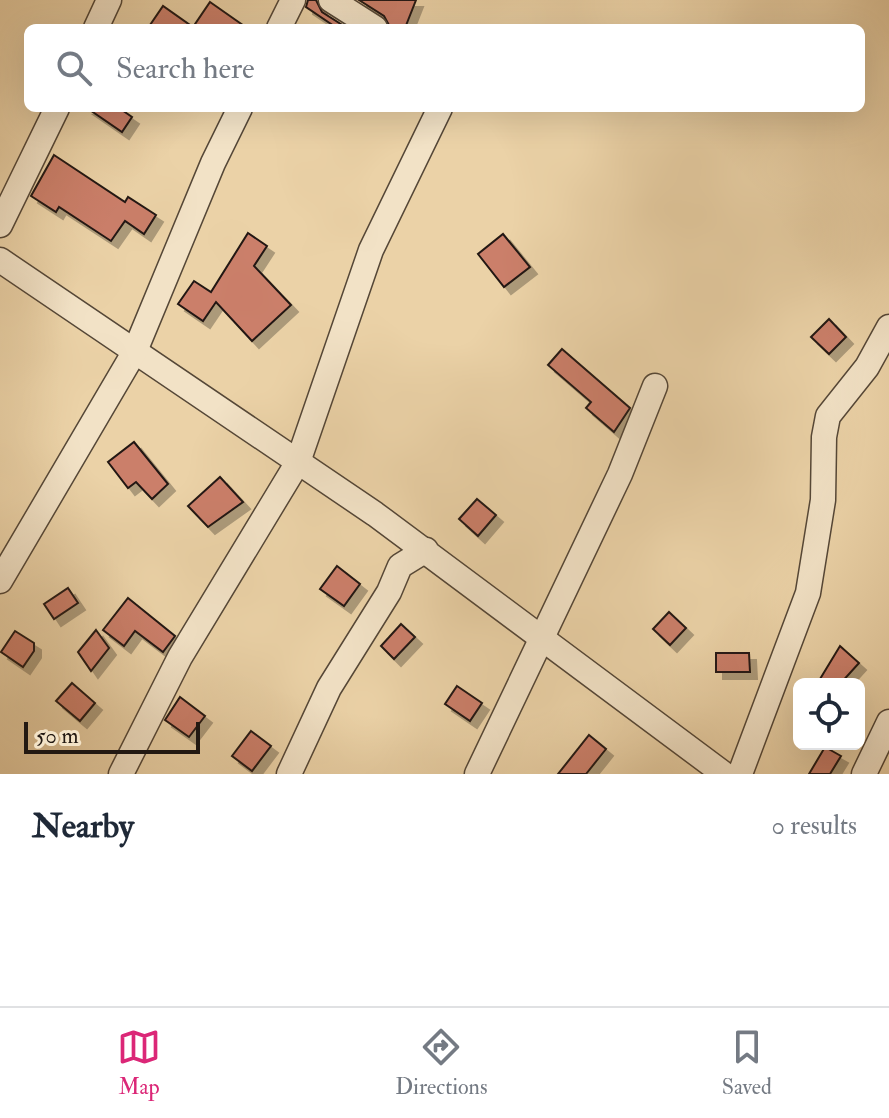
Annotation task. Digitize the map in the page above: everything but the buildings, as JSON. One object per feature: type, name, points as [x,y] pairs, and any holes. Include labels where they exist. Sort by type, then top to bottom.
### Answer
[{"type":"street","points":[[98,24],[109,0]]},
{"type":"street","points":[[281,24],[293,0]]},
{"type":"street","points":[[331,0],[369,24]]},
{"type":"street","points":[[0,225],[55,112]]},
{"type":"street","points":[[0,581],[135,351],[213,163],[238,112]]},
{"type":"street","points":[[121,774],[180,657],[298,462],[371,250],[438,112]]},
{"type":"street","points":[[0,260],[426,550],[724,774]]},
{"type":"street","points":[[740,774],[808,593],[823,500],[824,437],[828,416],[867,367],[889,327]]},
{"type":"street","points":[[477,774],[620,474],[655,386]]},
{"type":"street","points":[[289,774],[329,688],[389,592],[400,566],[426,550]]},
{"type":"street","points":[[864,774],[889,722]]}]
